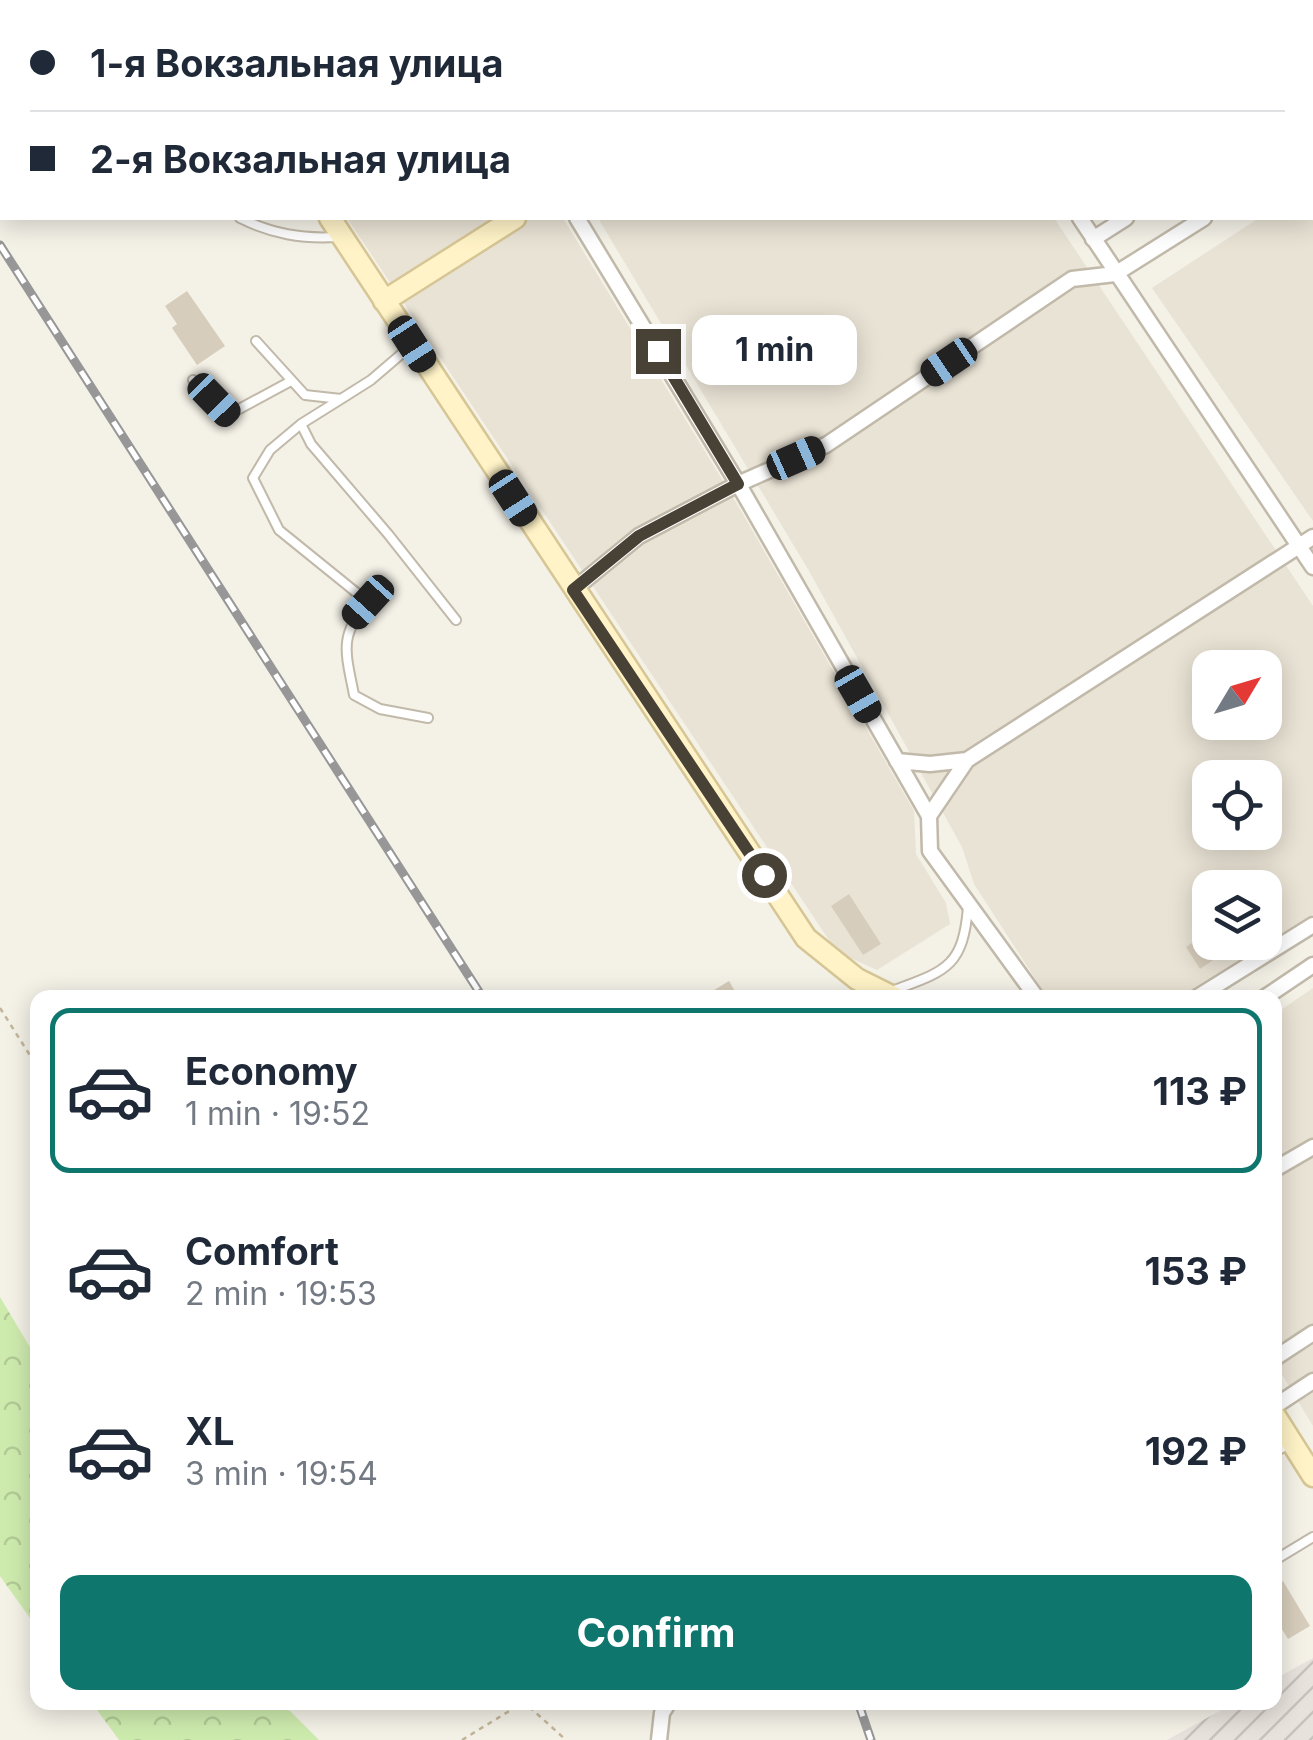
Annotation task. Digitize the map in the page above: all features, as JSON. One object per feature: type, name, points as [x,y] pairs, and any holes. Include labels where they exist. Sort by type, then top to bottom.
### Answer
[{"type":"main road","points":[[331,220],[806,938],[857,979],[880,990]]},
{"type":"main road","points":[[384,301],[512,220]]},
{"type":"main road","points":[[1283,1448],[1313,1476]]},
{"type":"street","points":[[578,220],[738,484],[929,816],[930,850],[1031,990]]},
{"type":"street","points":[[1081,220],[1115,274],[1306,541],[1313,567]]},
{"type":"street","points":[[1093,239],[1123,220]]},
{"type":"street","points":[[573,590],[639,536],[738,484],[826,445],[1072,279],[1115,274],[1201,220]]},
{"type":"street","points":[[929,816],[967,760],[1306,541]]},
{"type":"street","points":[[897,761],[930,764],[967,760]]},
{"type":"street","points":[[1209,990],[1313,925]]},
{"type":"street","points":[[1276,990],[1313,965]]},
{"type":"street","points":[[1282,1165],[1313,1147]]},
{"type":"street","points":[[1282,1353],[1313,1333]]},
{"type":"street","points":[[1282,1401],[1313,1381]]},
{"type":"street","points":[[660,1740],[664,1710]]},
{"type":"lane","points":[[244,220],[304,239],[342,237]]},
{"type":"lane","points":[[256,341],[305,395],[341,399]]},
{"type":"lane","points":[[412,344],[371,380],[301,424],[270,450],[254,478],[279,530],[368,602],[351,622],[346,655],[354,694],[380,709],[428,718]]},
{"type":"lane","points":[[194,380],[228,415],[291,380]]},
{"type":"lane","points":[[301,424],[311,444],[456,620]]},
{"type":"lane","points":[[900,990],[950,966],[965,939],[968,903]]},
{"type":"lane","points":[[1282,1556],[1313,1537]]},
{"type":"path","points":[[0,1008],[30,1055]]},
{"type":"path","points":[[462,1740],[511,1710]]},
{"type":"path","points":[[533,1710],[566,1740]]},
{"type":"shaded area","points":[[348,220],[564,220],[740,509],[914,811],[916,854],[946,903],[950,924],[877,970],[837,952]]},
{"type":"shaded area","points":[[599,220],[1055,220],[1313,606],[1313,914],[1282,934],[1282,870],[1192,870],[1192,960],[1243,960],[1198,990],[1042,990],[974,884],[962,847],[809,571]]},
{"type":"shaded area","points":[[1256,220],[1313,220],[1313,521],[1152,288]]},
{"type":"shaded area","points":[[1313,988],[1313,1426],[1282,1375],[1282,1009]]},
{"type":"shaded area","points":[[1313,1658],[1313,1740],[1167,1740],[1221,1710],[1282,1710],[1282,1675]]},
{"type":"green space","points":[[0,1297],[30,1347],[30,1618],[0,1576]]},
{"type":"green space","points":[[97,1710],[287,1710],[319,1740],[119,1740]]},
{"type":"building","points":[[187,291],[225,346],[197,365],[172,328],[177,324],[165,306]]},
{"type":"building","points":[[849,894],[881,944],[863,955],[831,906]]},
{"type":"building","points":[[1194,960],[1213,960],[1200,969]]},
{"type":"building","points":[[729,981],[734,990],[714,990]]},
{"type":"building","points":[[1282,1582],[1310,1626],[1288,1639],[1282,1629]]},
{"type":"railway","points":[[0,245],[478,990]]},
{"type":"railway","points":[[861,1710],[871,1740]]},
{"type":"route","points":[[658,351],[738,484],[639,536],[573,590],[764,875]]}]
